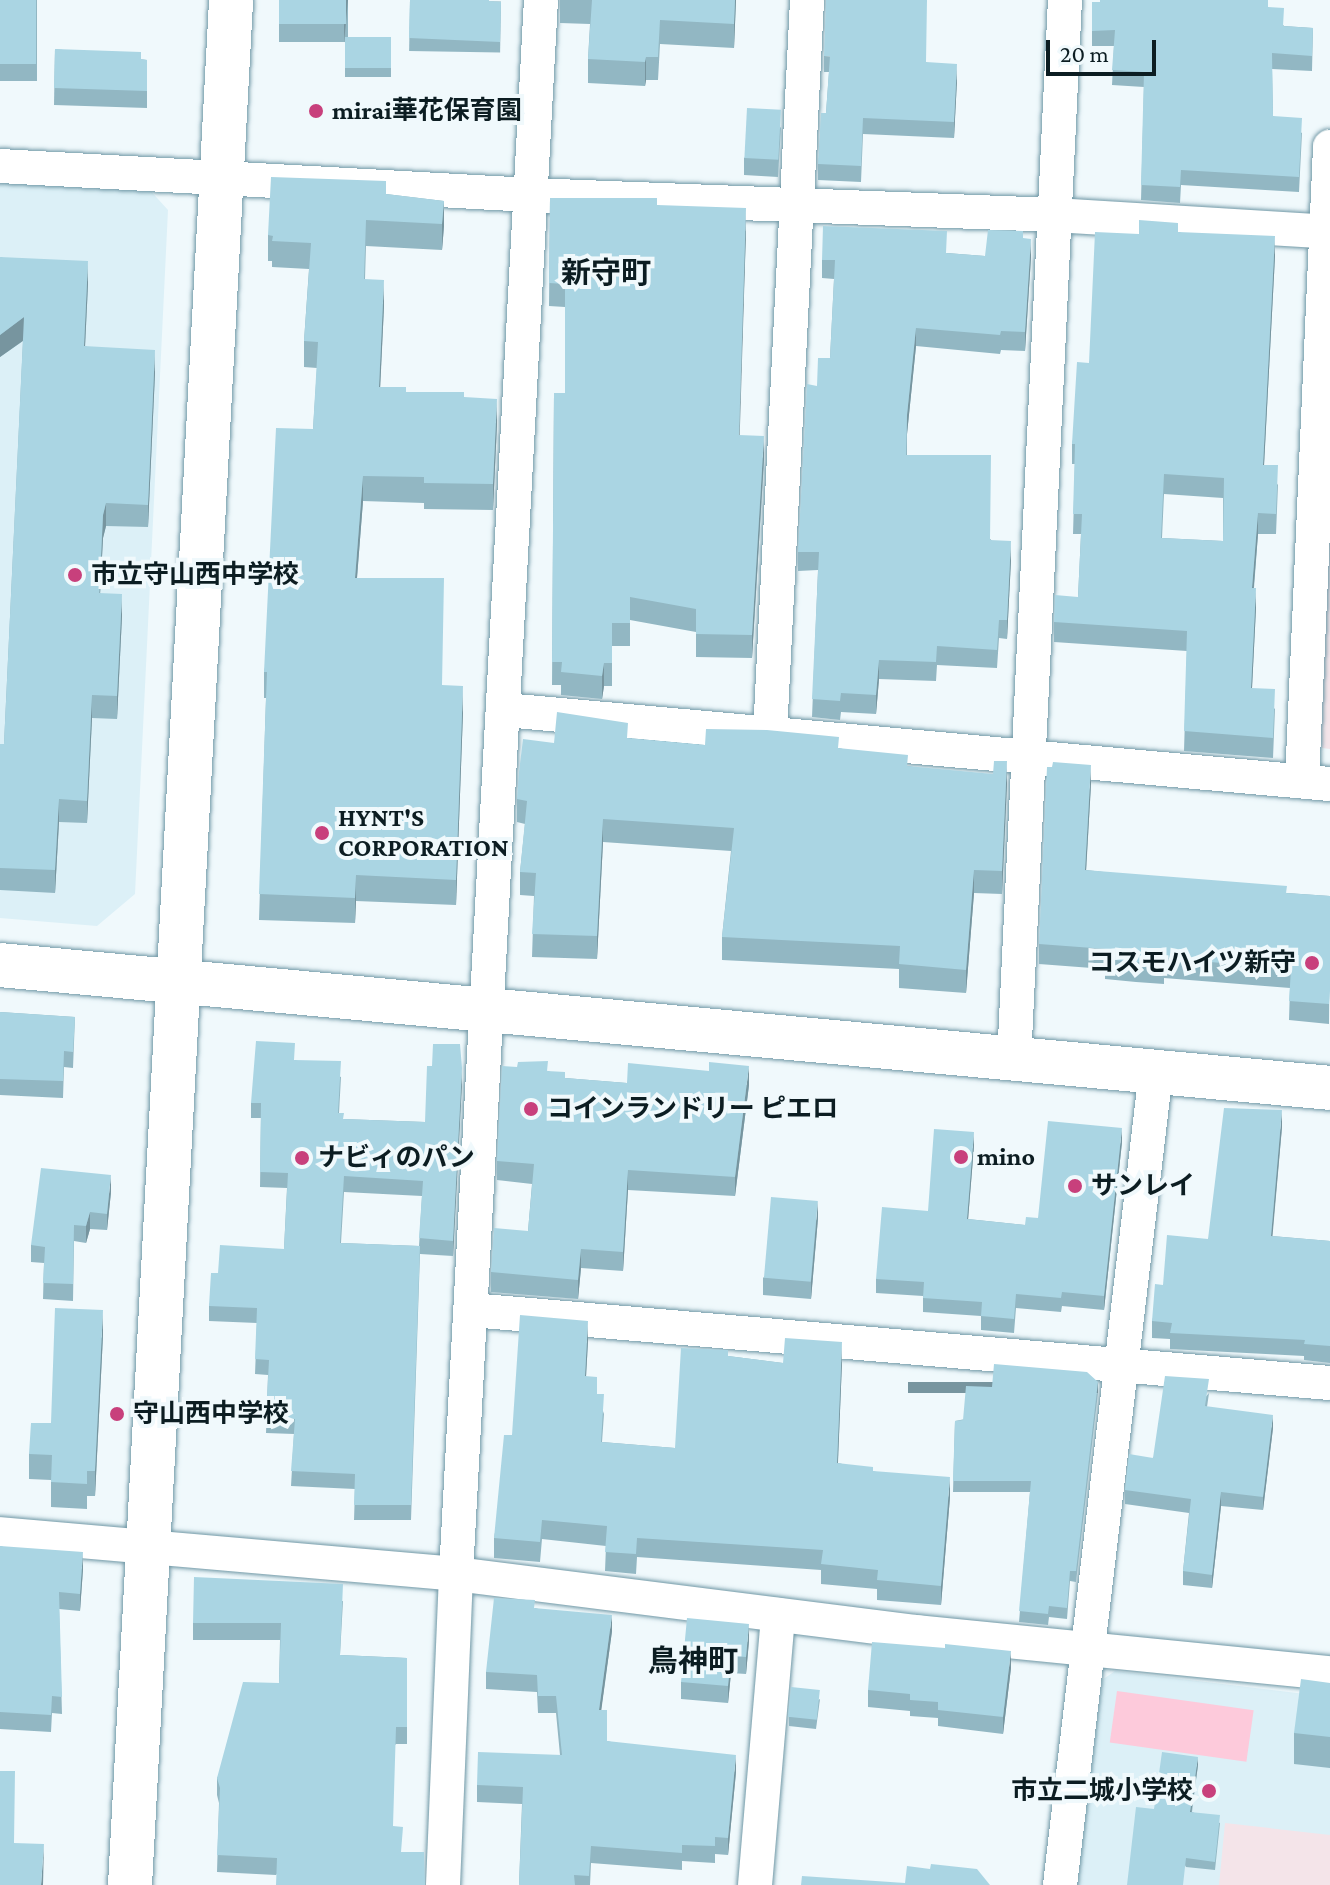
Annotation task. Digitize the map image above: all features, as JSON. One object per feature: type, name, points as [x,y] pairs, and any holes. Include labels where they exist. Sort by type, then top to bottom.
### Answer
[{"type":"street","points":[[130,1885],[231,0]]},
{"type":"street","points":[[443,1885],[456,1574],[489,1010],[541,0]]},
{"type":"street","points":[[770,734],[807,0]]},
{"type":"street","points":[[1014,1061],[1065,0]]},
{"type":"street","points":[[505,710],[1316,782],[1330,147]]},
{"type":"street","points":[[0,166],[530,195],[1055,215],[1328,232]]},
{"type":"street","points":[[0,965],[178,979],[1014,1061],[1330,1088]]},
{"type":"street","points":[[1060,1885],[1156,1072]]},
{"type":"street","points":[[471,1310],[1330,1383]]},
{"type":"street","points":[[0,1534],[456,1574],[778,1615],[1330,1673]]},
{"type":"street","points":[[755,1885],[778,1615]]},
{"type":"shaded area","name":"市立守山西中学校","points":[[0,180],[147,187],[168,210],[135,894],[97,926],[0,918]]},
{"type":"shaded area","points":[[1330,444],[1330,749],[1322,748],[1316,685]]},
{"type":"shaded area","name":"市立二城小学校","points":[[1115,1671],[1330,1697],[1330,1885],[1077,1885],[1102,1680]]},
{"type":"shaded area","points":[[1117,1691],[1254,1710],[1246,1762],[1110,1742]]},
{"type":"shaded area","points":[[1225,1823],[1330,1835],[1330,1885],[1219,1885]]},
{"type":"building","points":[[0,0],[36,0],[36,64],[0,64]]},
{"type":"building","points":[[279,0],[346,0],[346,24],[279,24]]},
{"type":"building","points":[[410,0],[501,2],[500,42],[409,38]]},
{"type":"building","points":[[592,0],[735,0],[734,24],[660,20],[658,57],[646,57],[645,62],[588,59]]},
{"type":"building","points":[[826,0],[927,0],[926,62],[957,64],[954,122],[863,118],[861,166],[818,164],[821,113],[826,113],[830,56],[824,56]]},
{"type":"building","points":[[1268,0],[1268,7],[1284,8],[1283,26],[1313,28],[1312,56],[1272,53],[1273,116],[1302,118],[1299,177],[1181,170],[1180,187],[1141,185],[1144,72],[1112,70],[1115,30],[1092,31],[1092,2]]},
{"type":"building","points":[[345,37],[391,37],[391,68],[345,68]]},
{"type":"building","points":[[55,49],[141,52],[141,59],[147,60],[147,91],[54,88]]},
{"type":"building","points":[[747,108],[781,110],[778,160],[744,158]]},
{"type":"building","points":[[271,177],[386,181],[386,194],[444,201],[442,224],[366,220],[364,279],[384,280],[379,387],[406,387],[406,392],[464,392],[464,397],[497,399],[493,484],[424,483],[424,477],[363,476],[355,578],[444,578],[442,685],[463,686],[456,880],[356,875],[355,898],[259,894],[267,672],[264,672],[276,428],[313,429],[318,342],[304,341],[311,243],[272,241],[273,236],[268,235]]},
{"type":"building","points":[[550,198],[657,198],[657,205],[746,208],[739,435],[764,436],[752,635],[696,634],[696,609],[630,597],[630,623],[612,623],[612,663],[604,663],[602,676],[561,672],[562,662],[552,662],[554,393],[565,393],[565,284],[549,283]]},
{"type":"building","points":[[1139,220],[1178,223],[1178,232],[1275,236],[1263,465],[1278,465],[1276,514],[1258,513],[1252,588],[1256,588],[1251,688],[1275,689],[1273,738],[1184,731],[1187,631],[1054,622],[1055,595],[1078,597],[1082,514],[1073,514],[1075,444],[1072,444],[1077,362],[1089,363],[1095,232],[1139,234]],"holes":[[[1164,474],[1224,478],[1223,541],[1161,538]]]},
{"type":"building","points":[[823,226],[947,231],[946,253],[985,256],[988,230],[1023,231],[1023,238],[1031,239],[1025,332],[1001,331],[1000,335],[916,328],[907,415],[906,455],[991,455],[990,540],[1011,541],[1007,620],[999,620],[997,650],[937,646],[936,662],[879,660],[876,695],[841,693],[840,701],[812,699],[819,552],[798,552],[807,384],[817,386],[818,358],[830,358],[835,260],[822,260]]},
{"type":"building","points":[[0,257],[88,261],[84,346],[155,350],[148,505],[106,503],[103,515],[99,593],[122,594],[117,696],[92,695],[87,801],[59,799],[55,870],[0,868],[0,744],[4,744],[24,317],[0,335]]},
{"type":"building","points":[[557,712],[628,723],[627,738],[705,745],[706,729],[767,730],[839,737],[838,748],[908,755],[907,766],[993,774],[994,761],[1007,761],[1002,871],[974,870],[966,970],[899,964],[900,946],[722,937],[734,828],[603,819],[597,936],[532,934],[536,873],[520,872],[527,801],[517,799],[519,772],[523,739],[554,743]]},
{"type":"building","points":[[1053,762],[1091,765],[1085,870],[1287,886],[1286,893],[1330,896],[1329,1004],[1289,1001],[1291,969],[1164,958],[1164,964],[1105,959],[1106,949],[1039,944],[1047,767],[1052,767]]},
{"type":"building","points":[[0,1012],[75,1017],[73,1052],[64,1051],[63,1081],[0,1079]]},
{"type":"building","points":[[256,1041],[295,1043],[294,1060],[341,1061],[338,1113],[344,1113],[343,1119],[425,1122],[427,1066],[432,1066],[433,1044],[460,1044],[462,1068],[453,1241],[419,1238],[423,1181],[344,1176],[340,1243],[420,1246],[411,1505],[354,1505],[355,1474],[291,1471],[295,1419],[266,1418],[269,1360],[255,1359],[257,1308],[209,1306],[211,1273],[218,1273],[220,1245],[284,1249],[288,1173],[260,1172],[261,1103],[251,1103]]},
{"type":"building","points":[[548,1061],[547,1071],[565,1072],[565,1078],[627,1083],[628,1063],[709,1071],[709,1062],[749,1066],[735,1177],[628,1170],[623,1252],[581,1249],[578,1280],[491,1272],[494,1228],[528,1231],[534,1164],[497,1161],[502,1066],[517,1067],[518,1062]]},
{"type":"building","points":[[1224,1108],[1282,1110],[1271,1236],[1330,1241],[1330,1346],[1304,1344],[1305,1340],[1170,1333],[1172,1323],[1152,1321],[1155,1284],[1163,1285],[1167,1235],[1208,1239]]},
{"type":"building","points":[[1048,1121],[1122,1128],[1104,1296],[1062,1292],[1061,1298],[1016,1294],[1014,1319],[981,1316],[982,1302],[923,1298],[924,1282],[876,1279],[882,1207],[928,1211],[934,1129],[974,1132],[967,1219],[1025,1225],[1026,1217],[1038,1218]]},
{"type":"building","points":[[41,1168],[111,1175],[107,1214],[90,1212],[86,1226],[74,1225],[73,1284],[43,1283],[45,1247],[31,1245]]},
{"type":"building","points":[[771,1197],[818,1201],[811,1282],[764,1278]]},
{"type":"building","points":[[55,1308],[103,1310],[95,1471],[87,1471],[87,1484],[51,1482],[52,1455],[29,1454],[31,1423],[51,1423]]},
{"type":"building","points":[[520,1315],[588,1321],[585,1376],[597,1377],[597,1394],[604,1394],[601,1442],[675,1448],[681,1348],[728,1350],[728,1356],[783,1363],[785,1338],[842,1342],[837,1463],[873,1467],[873,1471],[950,1477],[941,1586],[877,1580],[878,1570],[821,1564],[823,1550],[637,1538],[636,1554],[605,1552],[607,1526],[542,1520],[540,1542],[494,1538],[504,1435],[512,1435]]},
{"type":"building","points":[[994,1364],[1087,1372],[1098,1382],[1076,1571],[1070,1571],[1067,1608],[1049,1606],[1048,1614],[1019,1611],[1031,1481],[953,1481],[955,1421],[963,1420],[966,1386],[992,1387]]},
{"type":"building","points":[[1165,1376],[1209,1379],[1205,1406],[1273,1415],[1263,1497],[1221,1492],[1212,1575],[1183,1571],[1191,1499],[1125,1490],[1129,1454],[1153,1458]]},
{"type":"building","points":[[0,1546],[83,1552],[80,1594],[59,1592],[62,1697],[52,1696],[51,1715],[0,1712]]},
{"type":"building","points":[[194,1577],[343,1584],[340,1655],[407,1658],[407,1727],[396,1727],[393,1826],[403,1827],[401,1852],[424,1852],[425,1885],[276,1885],[277,1858],[217,1855],[220,1788],[217,1778],[243,1682],[279,1683],[281,1623],[193,1623]]},
{"type":"building","points":[[494,1598],[535,1600],[534,1608],[612,1615],[599,1710],[607,1710],[607,1741],[736,1755],[728,1838],[715,1837],[715,1846],[682,1845],[682,1853],[591,1846],[589,1876],[574,1875],[575,1885],[519,1885],[523,1787],[477,1785],[478,1752],[562,1755],[556,1696],[538,1696],[537,1675],[486,1672]]},
{"type":"building","points":[[687,1618],[749,1624],[746,1657],[731,1656],[728,1686],[681,1682]]},
{"type":"building","points":[[872,1642],[945,1648],[945,1644],[1011,1651],[1003,1717],[938,1710],[938,1702],[910,1700],[910,1694],[868,1690]]},
{"type":"building","points":[[1301,1679],[1330,1683],[1330,1737],[1294,1733]]},
{"type":"building","points":[[791,1687],[820,1690],[817,1720],[788,1717]]},
{"type":"building","points":[[1162,1752],[1198,1757],[1190,1812],[1220,1815],[1215,1862],[1186,1858],[1183,1885],[1127,1885],[1136,1807],[1154,1809]]},
{"type":"building","points":[[0,1771],[15,1771],[14,1843],[44,1844],[41,1885],[0,1885]]},
{"type":"building","points":[[931,1864],[977,1869],[990,1885],[801,1885],[802,1876],[905,1883],[907,1866],[930,1869]]},
{"type":"place","name":"mirai華花保育園","points":[[316,111]]},
{"type":"place","name":"市立守山西中学校","points":[[75,575]]},
{"type":"place","name":"HYNT'S CORPORATION","points":[[322,833]]},
{"type":"place","name":"コスモハイツ新守","points":[[1312,963]]},
{"type":"place","name":"コインランドリー ピエロ","points":[[531,1109]]},
{"type":"place","name":"mino","points":[[961,1157]]},
{"type":"place","name":"ナビィのパン","points":[[302,1158]]},
{"type":"place","name":"サンレイ","points":[[1075,1186]]},
{"type":"place","name":"守山西中学校","points":[[117,1414]]},
{"type":"place","name":"市立二城小学校","points":[[1209,1791]]},
{"type":"district","name":"新守町","points":[[606,273]]},
{"type":"district","name":"鳥神町","points":[[693,1661]]}]
